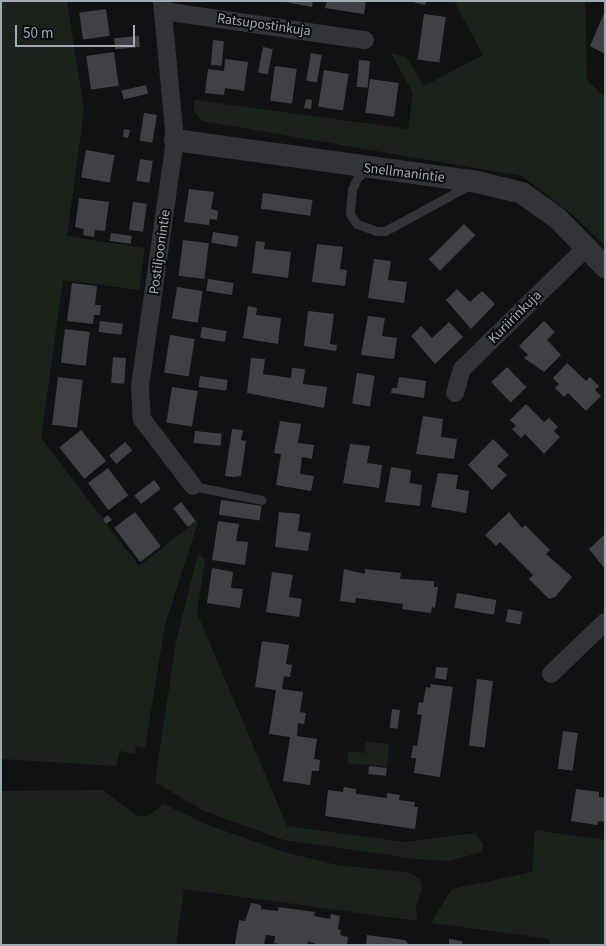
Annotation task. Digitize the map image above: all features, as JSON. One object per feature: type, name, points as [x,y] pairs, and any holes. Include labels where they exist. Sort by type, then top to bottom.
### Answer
[{"type":"street","name":"Ratsupostinkuja","points":[[162,6],[365,40]]},
{"type":"street","name":"Postiljoonintie","points":[[162,6],[175,140],[140,386],[141,410],[142,419],[193,486]]},
{"type":"street","name":"Snellmanintie","points":[[175,140],[368,169],[477,182],[522,193],[557,218],[605,267]]},
{"type":"street","name":"Kuriirinkuja","points":[[455,393],[462,369],[586,248]]},
{"type":"street","points":[[550,674],[605,622]]},
{"type":"lane","points":[[368,169],[357,178],[352,189],[350,214],[357,224],[376,231],[385,231],[477,182]]},
{"type":"lane","points":[[193,486],[262,500]]},
{"type":"shaded area","points":[[1,1],[67,1],[84,110],[67,236],[145,248],[139,290],[63,280],[41,438],[139,566],[199,519],[165,625],[145,748],[136,746],[135,754],[120,751],[116,766],[1,759]]},
{"type":"shaded area","points":[[454,1],[585,1],[587,80],[605,97],[605,246],[573,215],[522,176],[202,121],[193,110],[195,100],[408,129],[413,93],[391,53],[406,57],[424,86],[483,55]]},
{"type":"shaded area","points":[[198,554],[205,560],[197,613],[287,826],[405,842],[475,833],[483,844],[482,852],[449,861],[416,859],[284,840],[204,811],[155,782],[176,641]]},
{"type":"shaded area","points":[[366,742],[389,744],[387,767],[347,763],[349,751],[364,753]]},
{"type":"shaded area","points":[[103,790],[137,816],[147,816],[164,804],[208,825],[284,852],[337,865],[411,873],[420,879],[422,888],[416,906],[417,921],[184,889],[176,945],[1,945],[1,791]]},
{"type":"shaded area","points":[[535,830],[605,840],[605,945],[549,945],[550,939],[431,923],[452,889],[532,872]]},
{"type":"building","points":[[280,1],[313,1],[312,7]]},
{"type":"building","points":[[327,1],[366,1],[364,14],[325,8]]},
{"type":"building","points":[[409,1],[426,1],[425,5]]},
{"type":"building","points":[[106,9],[110,36],[83,39],[79,13]]},
{"type":"building","points":[[605,11],[605,54],[590,46]]},
{"type":"building","points":[[424,14],[446,17],[439,63],[418,60]]},
{"type":"building","points":[[139,36],[140,47],[115,49],[114,38]]},
{"type":"building","points":[[213,40],[224,41],[222,66],[211,65]]},
{"type":"building","points":[[263,47],[273,49],[268,74],[258,73]]},
{"type":"building","points":[[114,52],[119,86],[91,90],[86,56]]},
{"type":"building","points":[[311,53],[322,55],[317,82],[306,81]]},
{"type":"building","points":[[225,59],[248,62],[244,91],[225,88],[224,95],[205,93],[208,69],[224,71]]},
{"type":"building","points":[[359,60],[370,61],[368,88],[357,87]]},
{"type":"building","points":[[275,66],[297,69],[292,104],[270,101]]},
{"type":"building","points":[[324,70],[349,74],[343,110],[318,107]]},
{"type":"building","points":[[370,79],[399,83],[394,117],[365,113]]},
{"type":"building","points":[[146,85],[148,94],[124,99],[122,91]]},
{"type":"building","points":[[306,99],[312,100],[311,109],[304,108]]},
{"type":"building","points":[[144,113],[157,115],[152,143],[140,141]]},
{"type":"building","points":[[124,129],[130,130],[128,138],[123,137]]},
{"type":"building","points":[[86,150],[115,155],[110,183],[81,178]]},
{"type":"building","points":[[140,159],[153,161],[149,183],[137,181]]},
{"type":"building","points":[[189,189],[214,192],[211,209],[218,211],[217,220],[210,219],[209,225],[184,222]]},
{"type":"building","points":[[263,193],[313,200],[310,216],[261,209]]},
{"type":"building","points":[[79,198],[109,202],[105,231],[95,230],[94,237],[83,235],[84,229],[75,227]]},
{"type":"building","points":[[133,202],[147,204],[143,232],[129,230]]},
{"type":"building","points":[[464,224],[475,235],[440,271],[429,259]]},
{"type":"building","points":[[213,232],[239,236],[237,247],[211,243]]},
{"type":"building","points":[[111,233],[132,236],[131,244],[110,241]]},
{"type":"building","points":[[183,240],[209,243],[204,279],[179,276]]},
{"type":"building","points":[[256,241],[265,242],[264,249],[291,252],[288,278],[252,273]]},
{"type":"building","points":[[317,244],[343,247],[340,269],[347,270],[345,286],[312,282]]},
{"type":"building","points":[[374,259],[391,261],[388,280],[407,282],[404,303],[368,298]]},
{"type":"building","points":[[208,279],[234,283],[232,295],[206,291]]},
{"type":"building","points":[[72,283],[97,286],[95,305],[101,305],[100,315],[94,315],[93,324],[67,321]]},
{"type":"building","points":[[177,287],[203,291],[198,323],[172,319]]},
{"type":"building","points":[[457,289],[470,302],[482,291],[495,304],[471,329],[446,300]]},
{"type":"building","points":[[248,306],[257,308],[256,315],[281,318],[278,344],[243,338]]},
{"type":"building","points":[[308,311],[334,314],[330,344],[337,345],[336,351],[304,346]]},
{"type":"building","points":[[368,316],[385,318],[382,336],[397,338],[394,359],[361,355]]},
{"type":"building","points":[[100,321],[123,324],[121,335],[99,332]]},
{"type":"building","points":[[544,321],[555,332],[547,340],[561,355],[544,372],[524,358],[528,355],[519,346]]},
{"type":"building","points":[[449,322],[463,337],[435,364],[411,336],[421,326],[432,338]]},
{"type":"building","points":[[202,327],[227,331],[225,342],[200,338]]},
{"type":"building","points":[[65,329],[90,332],[86,366],[61,363]]},
{"type":"building","points":[[170,335],[195,339],[189,376],[164,373]]},
{"type":"building","points":[[113,357],[126,358],[124,384],[111,383]]},
{"type":"building","points":[[251,358],[265,359],[263,374],[291,378],[292,368],[305,369],[303,384],[327,387],[324,408],[247,393]]},
{"type":"building","points":[[567,363],[586,381],[590,377],[599,386],[595,390],[601,396],[586,411],[568,393],[564,397],[555,388],[559,384],[553,378]]},
{"type":"building","points":[[507,367],[526,387],[511,402],[491,382]]},
{"type":"building","points":[[357,373],[375,376],[370,406],[352,404]]},
{"type":"building","points":[[200,376],[228,380],[226,391],[198,387]]},
{"type":"building","points":[[58,377],[83,380],[77,428],[52,425]]},
{"type":"building","points":[[399,377],[426,381],[424,398],[391,393],[392,388],[397,388]]},
{"type":"building","points":[[172,387],[198,391],[192,427],[166,423]]},
{"type":"building","points":[[526,404],[544,422],[549,418],[558,427],[554,431],[560,437],[544,454],[525,434],[521,438],[512,429],[516,426],[510,420]]},
{"type":"building","points":[[423,416],[443,419],[441,437],[457,439],[454,459],[416,454]]},
{"type":"building","points":[[280,421],[301,424],[298,443],[314,445],[312,459],[302,457],[300,474],[314,476],[311,491],[276,485],[281,454],[274,453]]},
{"type":"building","points":[[232,429],[243,430],[241,440],[246,441],[241,476],[233,477],[225,476]]},
{"type":"building","points":[[81,430],[106,461],[84,479],[59,448]]},
{"type":"building","points":[[195,431],[222,434],[221,446],[194,443]]},
{"type":"building","points":[[493,439],[509,455],[497,466],[507,475],[492,490],[468,465]]},
{"type":"building","points":[[125,442],[132,450],[116,464],[109,456]]},
{"type":"building","points":[[350,444],[370,446],[367,463],[382,465],[379,488],[343,483]]},
{"type":"building","points":[[391,467],[411,470],[410,483],[422,485],[420,506],[385,502]]},
{"type":"building","points":[[108,468],[128,495],[108,510],[88,483]]},
{"type":"building","points":[[438,473],[458,475],[456,489],[469,491],[466,513],[431,507]]},
{"type":"building","points":[[154,480],[161,489],[141,504],[134,495]]},
{"type":"building","points":[[221,500],[262,506],[260,521],[219,515]]},
{"type":"building","points":[[181,502],[196,521],[188,527],[173,508]]},
{"type":"building","points":[[135,512],[161,546],[140,562],[114,528]]},
{"type":"building","points":[[279,512],[300,514],[298,531],[311,533],[308,551],[275,547]]},
{"type":"building","points":[[509,512],[522,528],[525,525],[550,550],[546,554],[572,577],[555,597],[549,599],[529,579],[533,575],[500,542],[496,546],[485,535]]},
{"type":"building","points":[[108,515],[112,520],[106,524],[103,519]]},
{"type":"building","points":[[218,521],[239,524],[236,541],[248,542],[245,565],[212,560]]},
{"type":"building","points":[[605,534],[605,569],[589,549]]},
{"type":"building","points":[[212,568],[233,572],[231,588],[243,589],[240,608],[207,603]]},
{"type":"building","points":[[344,569],[365,574],[365,569],[401,573],[400,579],[434,581],[434,587],[438,587],[435,608],[432,607],[431,613],[402,609],[403,604],[356,598],[355,603],[340,601]]},
{"type":"building","points":[[272,572],[293,575],[289,597],[302,599],[299,617],[266,612]]},
{"type":"building","points":[[457,593],[496,600],[494,615],[454,608]]},
{"type":"building","points":[[508,609],[523,612],[520,625],[506,622]]},
{"type":"building","points":[[262,641],[289,645],[286,664],[292,665],[290,677],[284,676],[282,689],[303,692],[300,712],[306,713],[304,724],[298,723],[297,736],[317,739],[314,759],[320,760],[319,771],[312,771],[310,785],[283,781],[290,737],[269,734],[276,690],[255,687]]},
{"type":"building","points":[[436,667],[448,668],[446,680],[435,678]]},
{"type":"building","points":[[477,679],[493,681],[485,747],[469,746]]},
{"type":"building","points":[[431,684],[453,687],[440,777],[414,773],[416,758],[411,758],[413,745],[417,746],[422,715],[417,714],[419,702],[423,703],[426,687],[430,688]]},
{"type":"building","points":[[392,709],[400,710],[398,729],[390,728]]},
{"type":"building","points":[[563,731],[578,733],[573,771],[558,769]]},
{"type":"building","points":[[369,766],[387,768],[386,776],[368,774]]},
{"type":"building","points":[[344,787],[356,789],[356,794],[387,798],[387,793],[400,795],[399,800],[415,802],[414,807],[418,807],[415,829],[325,816],[328,790],[343,792]]},
{"type":"building","points":[[576,789],[599,792],[599,797],[605,798],[605,822],[598,821],[597,825],[571,821]]},
{"type":"building","points":[[251,903],[261,905],[261,909],[278,911],[278,907],[315,912],[314,916],[330,919],[331,914],[340,916],[338,929],[341,930],[340,935],[348,937],[347,945],[318,945],[308,941],[308,945],[284,945],[274,943],[275,936],[266,935],[264,945],[235,944],[239,920],[245,921]]},
{"type":"building","points":[[367,935],[405,940],[409,945],[366,945]]},
{"type":"building","points":[[449,939],[462,941],[462,945],[449,945]]}]
